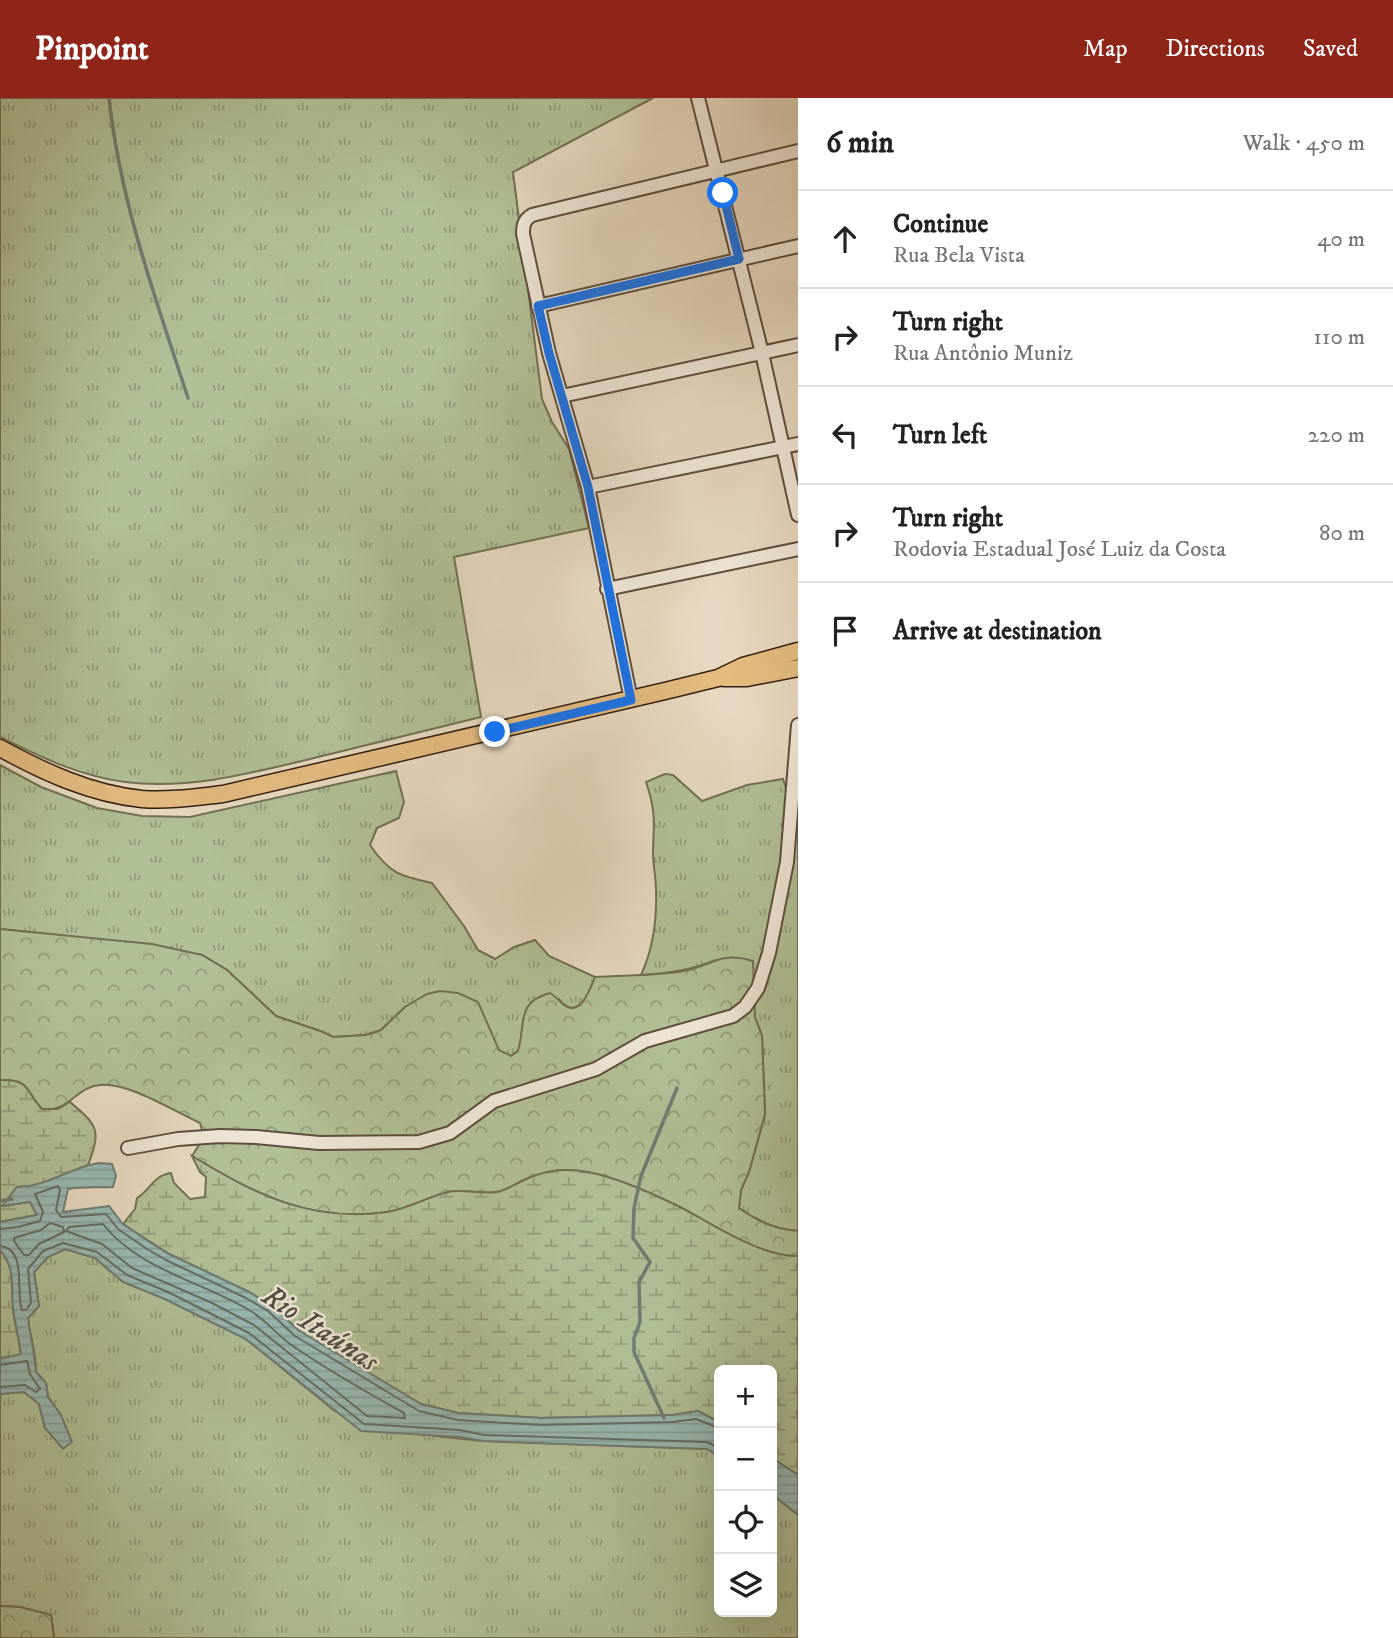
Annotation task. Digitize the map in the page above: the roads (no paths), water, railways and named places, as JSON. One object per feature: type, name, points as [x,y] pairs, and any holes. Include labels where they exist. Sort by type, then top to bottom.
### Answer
[{"type":"main road","points":[[0,748],[37,768],[88,788],[142,799],[177,799],[223,794],[631,700],[718,678],[743,666],[798,651]]},
{"type":"main road","points":[[718,678],[747,678],[798,668]]},
{"type":"street","points":[[698,98],[762,353],[798,515]]},
{"type":"street","points":[[631,700],[588,487],[538,306],[523,234],[526,218],[798,151]]},
{"type":"street","points":[[538,306],[798,246]]},
{"type":"street","points":[[562,396],[798,345]]},
{"type":"street","points":[[588,487],[798,444]]},
{"type":"street","points":[[607,589],[798,549]]},
{"type":"street","points":[[128,1148],[178,1139],[220,1136],[319,1143],[419,1142],[450,1133],[494,1101],[596,1069],[656,1037],[733,1016],[745,1007],[758,988],[769,953],[787,862],[798,725]]},
{"type":"water","points":[[112,1164],[116,1176],[113,1187],[68,1189],[63,1212],[109,1206],[123,1224],[151,1243],[249,1292],[272,1306],[298,1330],[421,1404],[458,1413],[542,1418],[673,1415],[698,1411],[714,1419],[714,1453],[707,1449],[483,1441],[460,1437],[361,1431],[246,1339],[165,1299],[123,1282],[95,1258],[65,1249],[48,1257],[34,1272],[39,1306],[28,1318],[36,1372],[46,1383],[48,1397],[61,1415],[72,1442],[63,1449],[45,1428],[39,1404],[24,1392],[0,1394],[0,1359],[21,1354],[13,1309],[11,1271],[0,1250],[0,1222],[37,1215],[30,1202],[2,1206],[17,1187],[39,1184],[88,1165]]},
{"type":"water","points":[[777,1461],[798,1475],[798,1515],[777,1498]]},
{"type":"waterway","points":[[109,98],[121,175],[130,212],[188,398]]},
{"type":"waterway","points":[[664,1418],[634,1352],[634,1338],[640,1322],[639,1282],[650,1262],[633,1238],[634,1208],[641,1176],[677,1088]]},
{"type":"waterway","points":[[0,1201],[12,1199]]},
{"type":"water label","name":"Rio Itaúnas","points":[[320,1329]]}]
